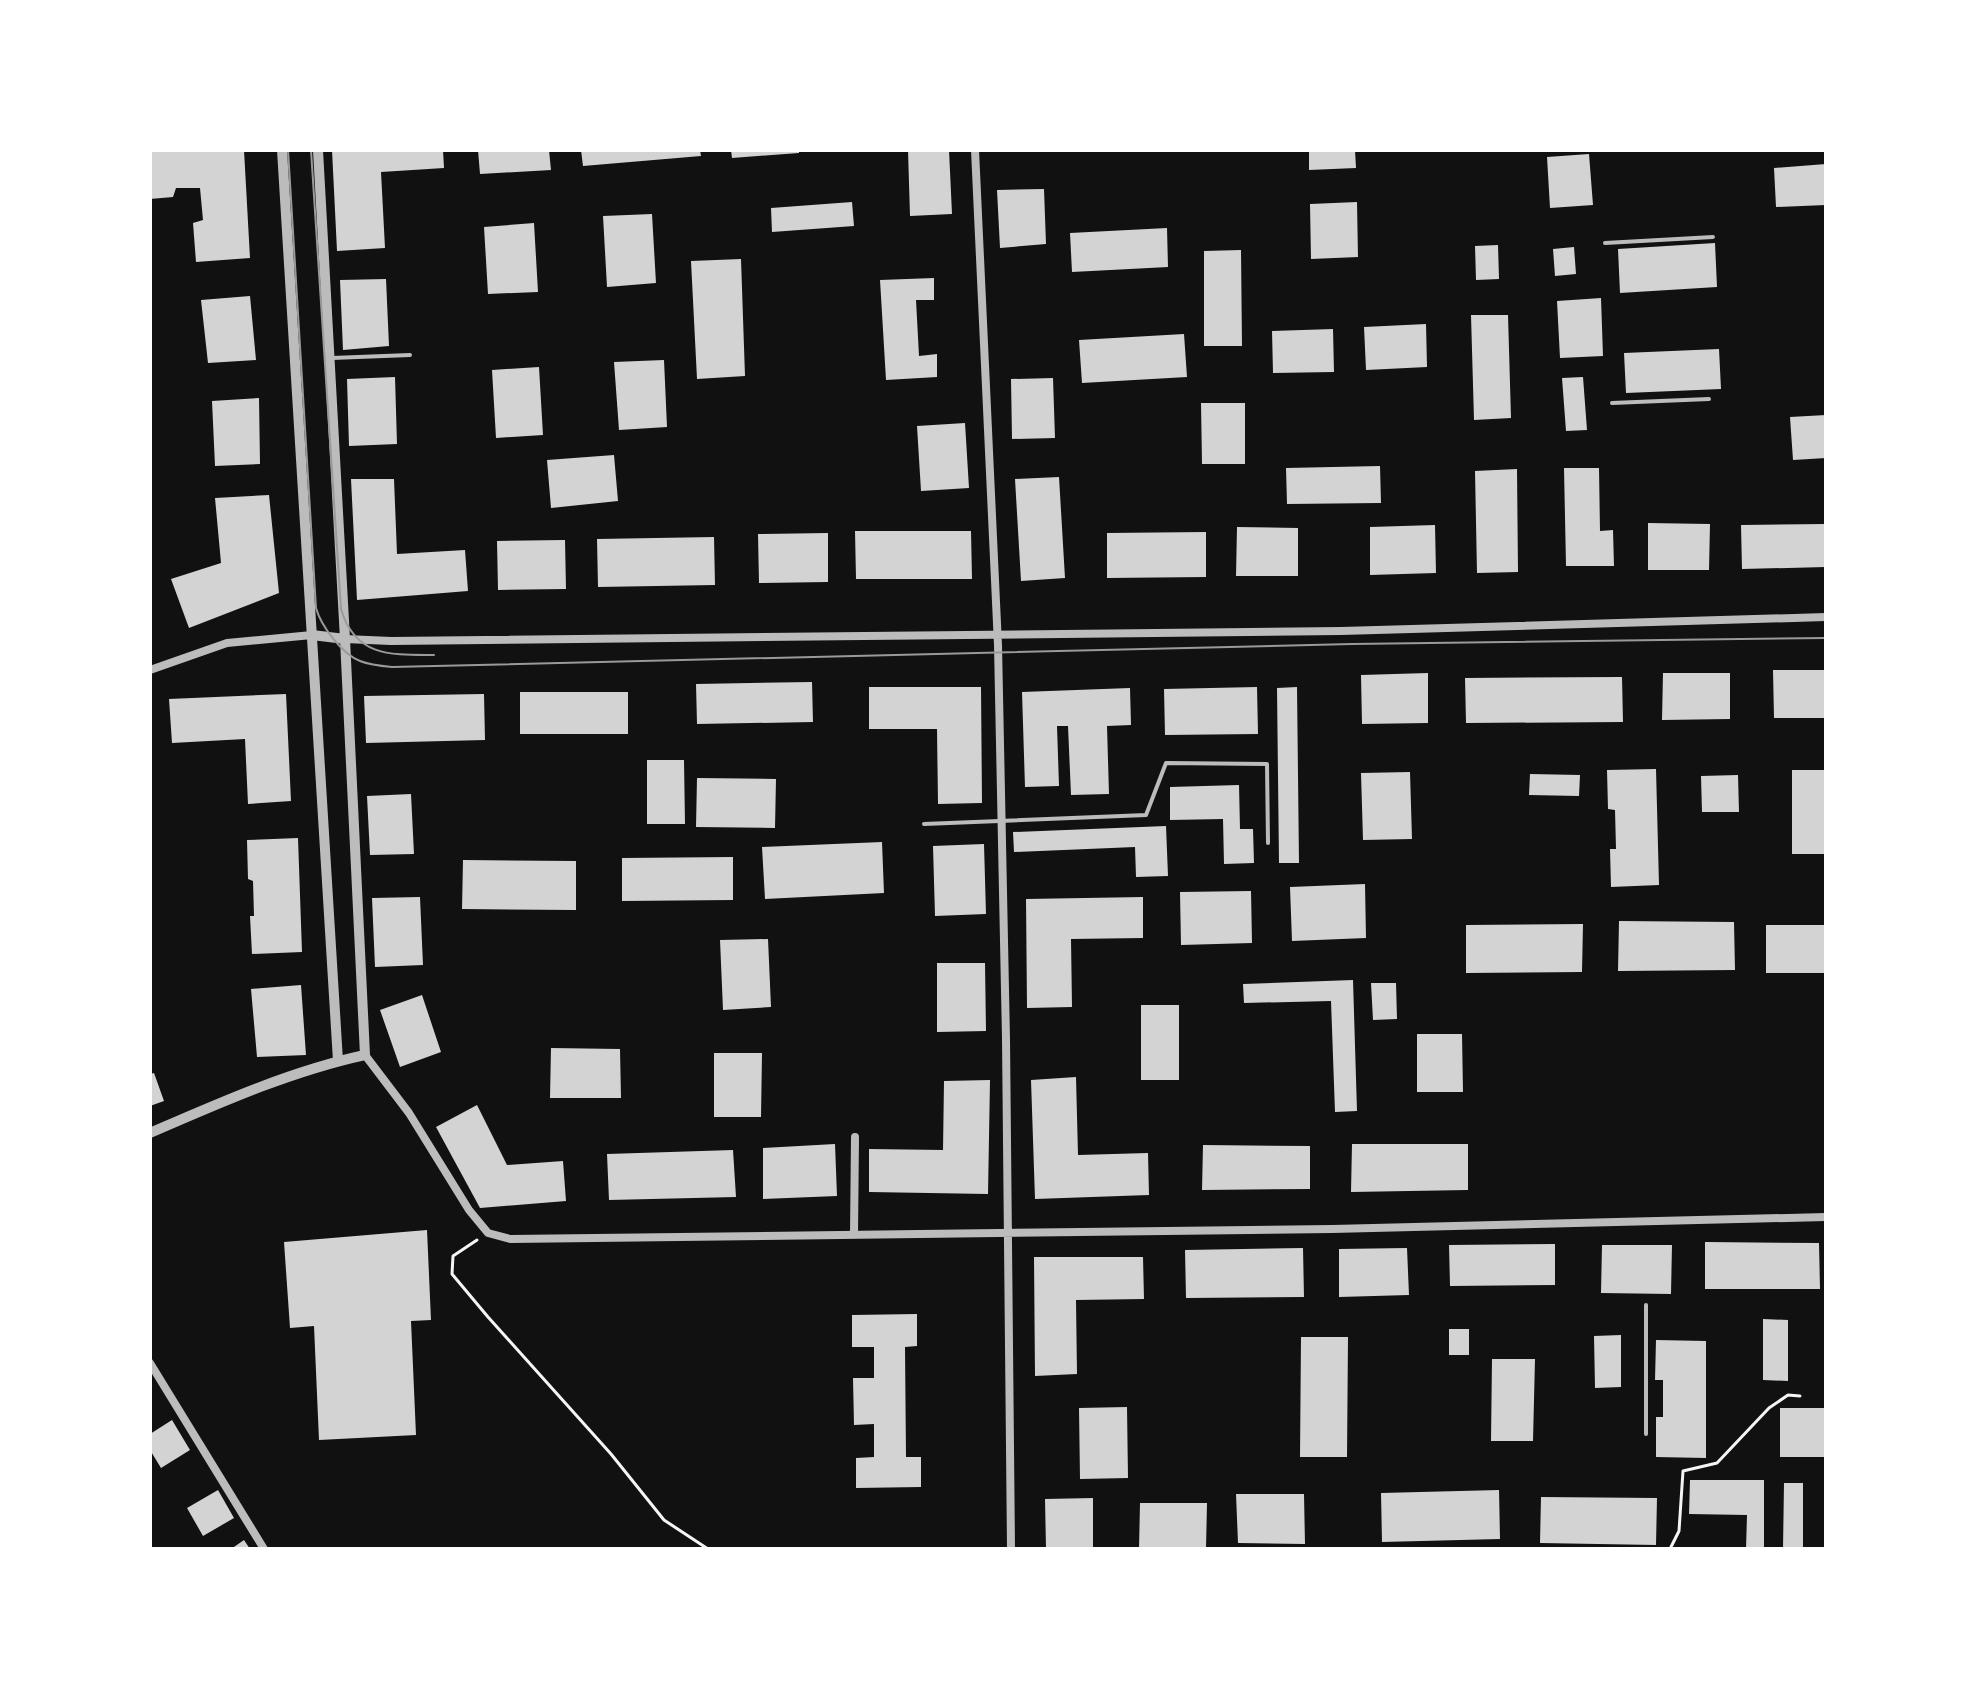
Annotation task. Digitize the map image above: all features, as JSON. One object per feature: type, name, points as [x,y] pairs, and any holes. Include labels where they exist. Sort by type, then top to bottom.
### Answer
[{"type":"street","points":[[282,150],[338,1061]]},
{"type":"street","points":[[318,150],[365,1055],[409,1113],[469,1210],[488,1233],[510,1239],[854,1235],[1332,1229],[1826,1217]]},
{"type":"street","points":[[975,150],[997,636],[1011,1549]]},
{"type":"street","points":[[150,670],[227,643],[312,635],[405,641],[997,636],[1341,631],[1826,617]]},
{"type":"street","points":[[150,1133],[256,1090],[338,1061],[365,1055]]},
{"type":"street","points":[[854,1235],[855,1137]]},
{"type":"street","points":[[150,1363],[264,1549]]},
{"type":"lane","points":[[1605,243],[1713,237]]},
{"type":"lane","points":[[330,358],[410,355]]},
{"type":"lane","points":[[1612,403],[1709,399]]},
{"type":"lane","points":[[924,824],[1146,815],[1166,763],[1267,764],[1268,843]]},
{"type":"lane","points":[[1646,1305],[1646,1434]]},
{"type":"path","points":[[488,1233],[453,1256],[452,1274],[611,1454],[664,1520],[708,1549]]},
{"type":"path","points":[[1670,1549],[1679,1531],[1683,1471],[1717,1463],[1769,1408],[1788,1395],[1800,1396]]},
{"type":"building","points":[[150,150],[244,150],[250,258],[196,262],[193,223],[203,220],[200,188],[176,188],[173,197],[150,199]]},
{"type":"building","points":[[332,150],[443,150],[444,168],[381,172],[385,248],[337,251]]},
{"type":"building","points":[[478,150],[549,150],[551,170],[480,174]]},
{"type":"building","points":[[581,150],[700,150],[701,156],[583,166]]},
{"type":"building","points":[[731,150],[799,150],[799,153],[732,158]]},
{"type":"building","points":[[908,150],[949,150],[952,214],[910,216]]},
{"type":"building","points":[[1309,150],[1355,150],[1356,168],[1309,170]]},
{"type":"building","points":[[1589,154],[1593,205],[1550,208],[1547,157]]},
{"type":"building","points":[[1826,164],[1826,205],[1776,207],[1774,168]]},
{"type":"building","points":[[1044,189],[1046,244],[1000,248],[997,190]]},
{"type":"building","points":[[852,202],[854,226],[772,232],[771,208]]},
{"type":"building","points":[[1357,202],[1358,257],[1311,259],[1310,204]]},
{"type":"building","points":[[652,214],[656,283],[607,287],[603,216]]},
{"type":"building","points":[[534,223],[538,292],[488,294],[484,227]]},
{"type":"building","points":[[1167,228],[1168,267],[1072,272],[1070,233]]},
{"type":"building","points":[[1715,243],[1717,287],[1620,293],[1618,249]]},
{"type":"building","points":[[1498,245],[1499,279],[1476,280],[1475,246]]},
{"type":"building","points":[[1574,247],[1576,274],[1555,276],[1553,249]]},
{"type":"building","points":[[1241,250],[1242,346],[1204,346],[1204,251]]},
{"type":"building","points":[[741,259],[745,376],[697,379],[691,261]]},
{"type":"building","points":[[934,278],[934,300],[916,300],[919,356],[937,354],[937,377],[886,380],[880,280]]},
{"type":"building","points":[[386,279],[389,346],[343,350],[340,280]]},
{"type":"building","points":[[250,296],[256,360],[208,363],[201,300]]},
{"type":"building","points":[[1601,298],[1603,356],[1560,358],[1557,301]]},
{"type":"building","points":[[1471,315],[1508,315],[1511,418],[1474,420]]},
{"type":"building","points":[[1426,324],[1427,367],[1366,370],[1364,327]]},
{"type":"building","points":[[1333,329],[1334,372],[1273,373],[1272,331]]},
{"type":"building","points":[[1184,334],[1187,377],[1082,383],[1079,340]]},
{"type":"building","points":[[1719,349],[1721,389],[1626,393],[1624,353]]},
{"type":"building","points":[[664,360],[667,427],[619,430],[614,362]]},
{"type":"building","points":[[539,367],[543,435],[496,438],[492,370]]},
{"type":"building","points":[[395,377],[397,444],[349,446],[347,379]]},
{"type":"building","points":[[1583,377],[1587,430],[1566,431],[1562,378]]},
{"type":"building","points":[[1053,378],[1055,438],[1012,439],[1011,379]]},
{"type":"building","points":[[259,398],[260,464],[215,466],[212,401]]},
{"type":"building","points":[[1201,403],[1245,403],[1245,464],[1202,464]]},
{"type":"building","points":[[1826,415],[1826,458],[1793,460],[1790,417]]},
{"type":"building","points":[[965,423],[969,488],[921,491],[917,426]]},
{"type":"building","points":[[614,455],[618,501],[551,508],[547,460]]},
{"type":"building","points":[[1380,466],[1381,503],[1287,504],[1286,468]]},
{"type":"building","points":[[1564,468],[1599,468],[1600,531],[1613,530],[1614,566],[1566,566]]},
{"type":"building","points":[[1517,469],[1518,572],[1477,573],[1475,471]]},
{"type":"building","points":[[1059,477],[1065,578],[1021,581],[1015,479]]},
{"type":"building","points":[[351,479],[394,479],[397,554],[465,550],[468,591],[357,600]]},
{"type":"building","points":[[269,495],[279,593],[189,628],[171,579],[221,563],[215,498]]},
{"type":"building","points":[[1648,523],[1710,524],[1709,570],[1648,570]]},
{"type":"building","points":[[1826,524],[1826,567],[1742,569],[1741,525]]},
{"type":"building","points":[[1435,525],[1436,573],[1370,575],[1370,527]]},
{"type":"building","points":[[1237,527],[1298,528],[1298,576],[1236,576]]},
{"type":"building","points":[[855,531],[971,531],[972,579],[856,579]]},
{"type":"building","points":[[1206,532],[1206,577],[1107,578],[1107,533]]},
{"type":"building","points":[[828,533],[828,582],[759,583],[758,534]]},
{"type":"building","points":[[714,537],[715,585],[598,587],[597,539]]},
{"type":"building","points":[[565,540],[566,589],[498,590],[497,541]]},
{"type":"building","points":[[1773,670],[1826,670],[1826,718],[1774,718]]},
{"type":"building","points":[[1428,673],[1428,723],[1362,724],[1361,675]]},
{"type":"building","points":[[1663,673],[1730,673],[1730,719],[1662,720]]},
{"type":"building","points":[[1622,677],[1623,722],[1466,723],[1465,678]]},
{"type":"building","points":[[812,682],[813,722],[697,724],[696,684]]},
{"type":"building","points":[[869,687],[981,687],[982,803],[938,804],[937,729],[869,729]]},
{"type":"building","points":[[1257,687],[1258,734],[1165,735],[1164,689]]},
{"type":"building","points":[[1297,687],[1299,863],[1279,863],[1277,688]]},
{"type":"building","points":[[1130,688],[1131,725],[1107,726],[1109,794],[1071,795],[1068,726],[1057,726],[1059,786],[1025,787],[1022,692]]},
{"type":"building","points":[[520,692],[628,692],[628,734],[520,734]]},
{"type":"building","points":[[286,694],[291,801],[248,804],[245,739],[172,743],[169,699]]},
{"type":"building","points":[[484,694],[485,740],[366,743],[364,696]]},
{"type":"building","points":[[647,760],[684,760],[685,824],[647,824]]},
{"type":"building","points":[[1656,769],[1659,885],[1611,887],[1610,849],[1616,849],[1615,810],[1608,809],[1607,770]]},
{"type":"building","points":[[1792,770],[1826,770],[1826,854],[1792,854]]},
{"type":"building","points":[[1410,772],[1412,839],[1363,840],[1361,773]]},
{"type":"building","points":[[1530,774],[1580,775],[1579,796],[1529,795]]},
{"type":"building","points":[[1738,775],[1739,812],[1702,812],[1701,776]]},
{"type":"building","points":[[697,778],[776,779],[775,828],[696,827]]},
{"type":"building","points":[[1239,785],[1240,829],[1253,829],[1254,863],[1224,864],[1223,819],[1170,820],[1170,787]]},
{"type":"building","points":[[411,794],[414,854],[370,855],[367,796]]},
{"type":"building","points":[[1166,826],[1168,876],[1136,877],[1135,847],[1014,852],[1013,832]]},
{"type":"building","points":[[298,838],[302,952],[252,954],[250,916],[254,916],[253,881],[248,879],[247,840]]},
{"type":"building","points":[[882,842],[884,893],[765,899],[762,847]]},
{"type":"building","points":[[984,844],[986,914],[935,916],[933,846]]},
{"type":"building","points":[[733,857],[733,900],[622,901],[622,858]]},
{"type":"building","points":[[463,860],[576,861],[576,910],[462,909]]},
{"type":"building","points":[[1365,884],[1366,938],[1292,941],[1290,887]]},
{"type":"building","points":[[1251,891],[1252,943],[1181,945],[1180,892]]},
{"type":"building","points":[[420,897],[423,965],[375,967],[372,898]]},
{"type":"building","points":[[1143,897],[1143,938],[1071,939],[1072,1007],[1027,1008],[1026,899]]},
{"type":"building","points":[[1619,921],[1734,922],[1735,970],[1618,971]]},
{"type":"building","points":[[1583,924],[1582,972],[1466,973],[1466,925]]},
{"type":"building","points":[[1766,925],[1826,925],[1826,973],[1766,973]]},
{"type":"building","points":[[768,939],[771,1007],[723,1010],[720,940]]},
{"type":"building","points":[[937,963],[985,963],[986,1031],[937,1032]]},
{"type":"building","points":[[1353,980],[1357,1111],[1335,1112],[1331,1001],[1244,1003],[1243,984]]},
{"type":"building","points":[[1371,983],[1396,983],[1397,1019],[1373,1020]]},
{"type":"building","points":[[301,985],[306,1055],[257,1057],[251,989]]},
{"type":"building","points":[[422,995],[441,1052],[400,1067],[380,1010]]},
{"type":"building","points":[[1141,1005],[1179,1005],[1179,1080],[1141,1080]]},
{"type":"building","points":[[1417,1034],[1462,1034],[1463,1092],[1417,1092]]},
{"type":"building","points":[[551,1048],[620,1049],[621,1098],[550,1098]]},
{"type":"building","points":[[714,1053],[762,1053],[761,1117],[714,1117]]},
{"type":"building","points":[[154,1073],[164,1101],[150,1106],[150,1074]]},
{"type":"building","points":[[1076,1077],[1078,1155],[1148,1153],[1149,1195],[1035,1199],[1031,1080]]},
{"type":"building","points":[[990,1080],[988,1194],[869,1192],[869,1149],[943,1150],[944,1081]]},
{"type":"building","points":[[477,1105],[507,1165],[563,1161],[566,1201],[480,1208],[436,1127]]},
{"type":"building","points":[[835,1144],[837,1196],[763,1199],[763,1148]]},
{"type":"building","points":[[1352,1144],[1468,1144],[1468,1190],[1351,1192]]},
{"type":"building","points":[[1203,1145],[1310,1146],[1310,1189],[1202,1190]]},
{"type":"building","points":[[733,1150],[736,1197],[609,1200],[607,1154]]},
{"type":"building","points":[[427,1230],[431,1320],[411,1321],[416,1435],[319,1440],[314,1326],[290,1328],[284,1242]]},
{"type":"building","points":[[1705,1242],[1819,1243],[1820,1289],[1705,1289]]},
{"type":"building","points":[[1555,1244],[1555,1285],[1450,1286],[1449,1245]]},
{"type":"building","points":[[1602,1245],[1672,1245],[1671,1294],[1601,1293]]},
{"type":"building","points":[[1303,1248],[1304,1297],[1186,1298],[1185,1250]]},
{"type":"building","points":[[1407,1248],[1409,1295],[1339,1297],[1339,1249]]},
{"type":"building","points":[[1034,1257],[1143,1257],[1144,1299],[1076,1300],[1077,1374],[1035,1376]]},
{"type":"building","points":[[917,1314],[917,1346],[905,1347],[906,1457],[921,1457],[921,1487],[856,1488],[856,1458],[874,1457],[874,1424],[854,1425],[853,1378],[874,1378],[874,1347],[852,1347],[852,1315]]},
{"type":"building","points":[[1763,1319],[1788,1320],[1788,1381],[1763,1380]]},
{"type":"building","points":[[1449,1329],[1469,1329],[1469,1355],[1449,1355]]},
{"type":"building","points":[[1621,1335],[1621,1387],[1595,1388],[1594,1336]]},
{"type":"building","points":[[1301,1337],[1348,1337],[1347,1457],[1300,1457]]},
{"type":"building","points":[[1656,1340],[1706,1341],[1706,1458],[1656,1457],[1656,1417],[1663,1417],[1663,1380],[1655,1380]]},
{"type":"building","points":[[1492,1359],[1535,1359],[1533,1441],[1491,1441]]},
{"type":"building","points":[[1127,1407],[1128,1478],[1080,1479],[1079,1408]]},
{"type":"building","points":[[1780,1408],[1826,1408],[1826,1457],[1780,1457]]},
{"type":"building","points":[[172,1420],[190,1450],[161,1468],[150,1450],[150,1434]]},
{"type":"building","points":[[1690,1480],[1764,1480],[1764,1549],[1746,1549],[1747,1515],[1689,1514]]},
{"type":"building","points":[[1784,1483],[1803,1483],[1803,1549],[1783,1549]]},
{"type":"building","points":[[218,1490],[234,1518],[203,1536],[187,1508]]},
{"type":"building","points":[[1499,1490],[1500,1539],[1382,1542],[1381,1493]]},
{"type":"building","points":[[1236,1494],[1304,1494],[1305,1544],[1238,1543]]},
{"type":"building","points":[[1541,1497],[1657,1498],[1656,1545],[1540,1543]]},
{"type":"building","points":[[1093,1498],[1093,1549],[1046,1549],[1045,1499]]},
{"type":"building","points":[[1140,1503],[1207,1503],[1206,1549],[1139,1549]]},
{"type":"building","points":[[244,1540],[250,1549],[231,1549]]},
{"type":"tram line","points":[[288,150],[316,608],[327,631],[339,646],[364,662],[392,667],[1352,644],[1826,638]]},
{"type":"tram line","points":[[311,150],[341,609],[347,625],[365,645],[389,653],[434,655]]}]
